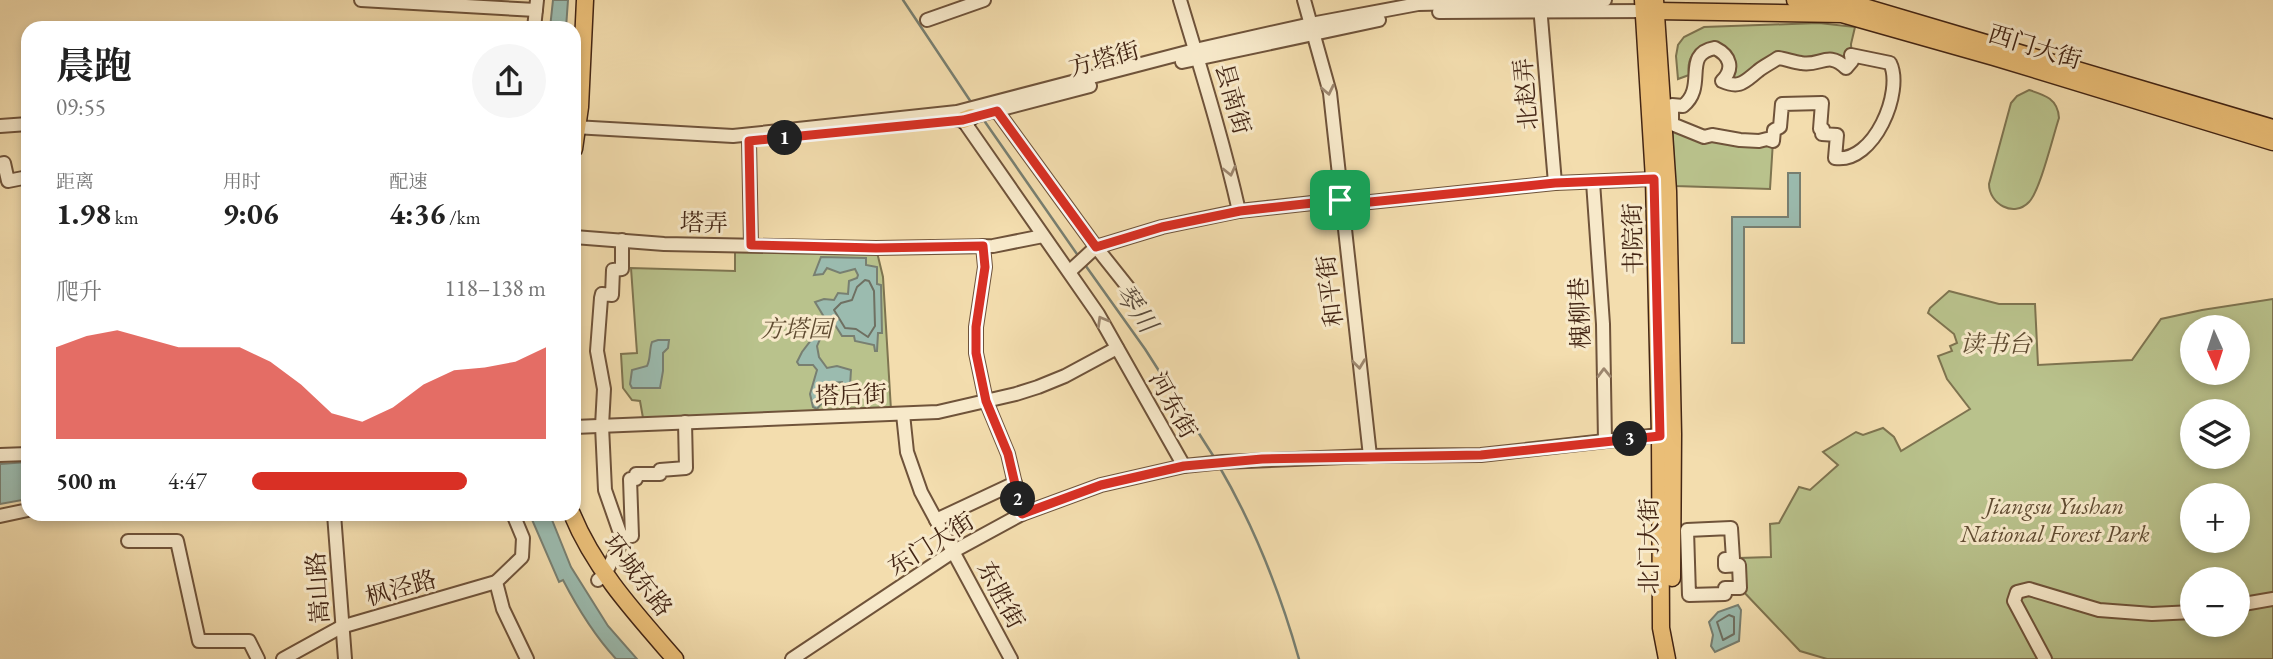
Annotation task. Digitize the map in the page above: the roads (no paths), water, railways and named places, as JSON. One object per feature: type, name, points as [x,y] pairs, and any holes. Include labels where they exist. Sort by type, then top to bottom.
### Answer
[{"type":"main road","points":[[575,21],[576,0]]},
{"type":"main road","points":[[581,80],[584,0]]},
{"type":"main road","name":"西门大街","points":[[1795,0],[1844,1],[2273,128]]},
{"type":"main road","name":"西门大街","points":[[1649,6],[1842,14],[2273,142]]},
{"type":"main road","name":"书院街","points":[[1649,6],[1654,179],[1667,435]]},
{"type":"main road","name":"书院街","points":[[1649,6],[1668,191],[1667,435]]},
{"type":"main road","name":"北门大街","points":[[1667,435],[1661,628],[1667,659]]},
{"type":"main road","name":"北门大街","points":[[1667,435],[1672,639],[1675,659]]},
{"type":"main road","name":"环城东路","points":[[569,521],[577,543],[655,649],[666,659]]},
{"type":"main road","name":"环城东路","points":[[575,521],[602,577],[675,659]]},
{"type":"street","points":[[362,0],[536,5]]},
{"type":"street","points":[[927,20],[984,0]]},
{"type":"street","name":"县南街","points":[[1180,0],[1240,211]]},
{"type":"street","name":"和平街","points":[[1304,0],[1329,93],[1370,456]]},
{"type":"street","name":"方塔街","points":[[1539,5],[1605,0]]},
{"type":"street","name":"方塔街","points":[[581,134],[749,141],[967,116],[1197,54],[1419,5],[1649,6]]},
{"type":"street","name":"北赵弄","points":[[1539,5],[1555,183]]},
{"type":"street","points":[[1715,48],[1727,57],[1730,70],[1721,81],[1737,86],[1778,58],[1803,64],[1830,58],[1846,68],[1852,61],[1851,55],[1892,64],[1892,86],[1882,127],[1875,139],[1851,156],[1835,158],[1837,135],[1822,134],[1823,129],[1820,129],[1822,103],[1782,104],[1780,127],[1774,130],[1773,141],[1729,137],[1704,137],[1672,124],[1672,105],[1683,106],[1693,96],[1697,83],[1696,62],[1707,50],[1715,48]]},
{"type":"street","points":[[990,110],[1092,251],[1131,291]]},
{"type":"street","name":"方塔街","points":[[581,134],[733,136],[967,116]]},
{"type":"street","name":"河东街","points":[[967,116],[1043,236],[1070,271],[1184,466]]},
{"type":"street","points":[[0,126],[21,124]]},
{"type":"street","points":[[749,141],[751,245]]},
{"type":"street","points":[[0,164],[4,163],[8,181],[21,178]]},
{"type":"street","points":[[1070,271],[1092,251],[1162,227],[1240,211],[1555,183],[1654,179]]},
{"type":"street","name":"槐柳巷","points":[[1593,182],[1602,313],[1605,441]]},
{"type":"street","name":"塔弄","points":[[581,237],[664,244],[876,248],[993,246],[1043,236]]},
{"type":"street","points":[[602,577],[620,545],[620,537],[605,490],[604,389],[597,351],[601,298],[602,294],[612,295],[613,270],[622,269],[622,240]]},
{"type":"street","points":[[983,246],[985,267],[976,327],[976,353],[986,401],[1008,454],[1022,514]]},
{"type":"street","name":"塔后街","points":[[581,427],[938,412],[1016,394],[1047,383],[1117,348]]},
{"type":"street","name":"东胜街","points":[[903,414],[906,452],[921,492],[1011,659]]},
{"type":"street","points":[[620,537],[632,536],[630,479],[636,479],[636,474],[660,474],[660,470],[686,468],[685,422]]},
{"type":"street","name":"东门大街","points":[[797,658],[954,551],[1022,514],[1101,485],[1184,466],[1223,462],[1481,455],[1667,435]]},
{"type":"street","points":[[0,455],[21,454]]},
{"type":"street","points":[[936,520],[1015,483]]},
{"type":"street","points":[[0,516],[21,512]]},
{"type":"street","name":"嵩山路","points":[[334,521],[345,659]]},
{"type":"street","points":[[516,521],[523,538],[522,557],[496,582],[503,609],[527,659]]},
{"type":"street","points":[[1731,527],[1733,559],[1725,559],[1725,566],[1739,565],[1740,588],[1725,588],[1725,594],[1689,595],[1687,530],[1731,527]]},
{"type":"street","points":[[128,541],[177,541],[199,642],[249,641],[258,659]]},
{"type":"street","name":"枫泾路","points":[[283,659],[341,627],[496,582]]},
{"type":"street","points":[[2045,659],[2014,601],[2017,592],[2029,589],[2099,610],[2152,614],[2180,613]]},
{"type":"street","points":[[2250,603],[2273,599]]},
{"type":"water","points":[[553,0],[568,0],[566,21],[551,21]]},
{"type":"water","points":[[1788,173],[1800,173],[1800,227],[1744,227],[1744,343],[1732,343],[1732,217],[1788,217]]},
{"type":"water","points":[[821,257],[866,258],[866,265],[877,267],[877,284],[881,285],[882,333],[878,333],[875,351],[874,345],[855,341],[854,336],[842,336],[830,317],[826,319],[817,346],[819,357],[827,368],[837,366],[851,370],[850,386],[843,387],[842,382],[831,383],[827,386],[827,392],[822,394],[822,403],[817,409],[813,407],[810,394],[817,370],[813,365],[799,365],[797,362],[821,327],[824,317],[815,302],[834,300],[838,293],[848,294],[849,281],[858,275],[855,269],[840,273],[827,268],[823,274],[814,275]]},
{"type":"water","points":[[669,340],[668,348],[663,353],[660,388],[632,388],[632,370],[647,366],[652,342]]},
{"type":"water","points":[[21,462],[21,500],[0,504],[0,464]]},
{"type":"water","points":[[533,521],[552,521],[571,567],[608,626],[637,659],[616,659],[601,641],[563,580],[559,582]]},
{"type":"water","points":[[1738,605],[1741,610],[1739,641],[1715,652],[1711,646],[1713,635],[1709,622],[1718,612]]},
{"type":"waterway","name":"琴川","points":[[903,0],[973,105]]},
{"type":"waterway","name":"琴川","points":[[983,119],[1079,257]]},
{"type":"waterway","name":"琴川","points":[[1083,262],[1145,349],[1214,457]]},
{"type":"waterway","name":"琴川","points":[[1219,466],[1244,512],[1265,560],[1299,659]]},
{"type":"park label","name":"方塔园","points":[[796,329]]},
{"type":"park label","name":"读书台","points":[[1996,344]]},
{"type":"park label","name":"Jiangsu Yushan National Forest Park","points":[[2055,520]]}]
